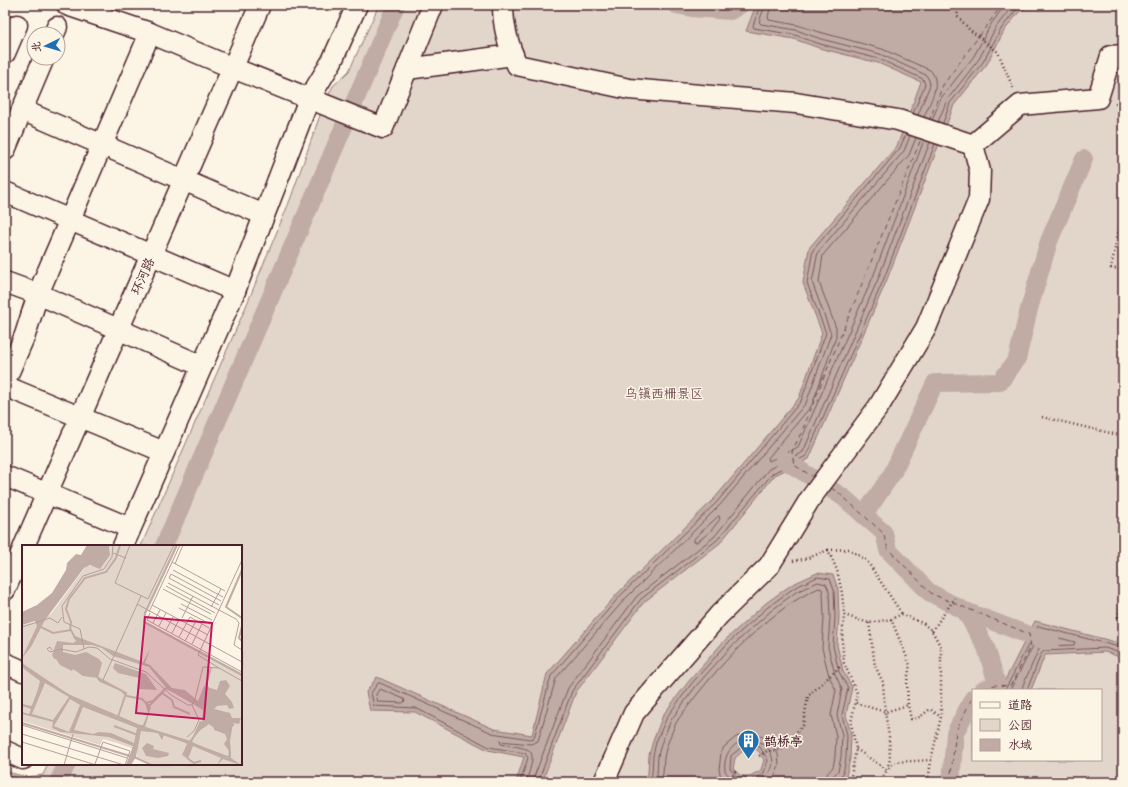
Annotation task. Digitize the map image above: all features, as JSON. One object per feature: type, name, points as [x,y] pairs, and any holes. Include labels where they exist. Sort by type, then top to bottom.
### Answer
[{"type":"street","points":[[67,5],[150,33],[383,128],[432,5]]},
{"type":"street","name":"环河路","points":[[24,545],[260,5]]},
{"type":"street","points":[[5,476],[47,494],[126,537],[235,290],[309,99],[332,61],[357,5]]},
{"type":"street","points":[[503,5],[503,21],[509,47],[517,65],[629,89],[796,103],[898,120],[972,145]]},
{"type":"street","points":[[5,53],[17,25]]},
{"type":"street","points":[[5,381],[25,335],[38,294],[150,33]]},
{"type":"street","points":[[407,69],[513,55]]},
{"type":"street","points":[[972,145],[1020,105],[1098,98],[1111,56],[1123,55]]},
{"type":"street","points":[[5,150],[41,66]]},
{"type":"street","points":[[22,110],[264,215]]},
{"type":"street","points":[[604,782],[634,713],[719,615],[769,566],[810,499],[879,406],[928,321],[979,199],[980,171],[972,145]]},
{"type":"street","points":[[5,192],[235,290]]},
{"type":"street","points":[[5,282],[38,294],[202,366]]},
{"type":"street","points":[[5,386],[164,452]]},
{"type":"street","points":[[5,590],[22,552]]},
{"type":"street","points":[[5,663],[22,671]]},
{"type":"street","points":[[5,751],[22,759]]},
{"type":"path","points":[[959,5],[957,16],[970,30],[998,52],[1020,105]]},
{"type":"path","points":[[1123,208],[1111,268],[1123,270]]},
{"type":"path","points":[[1042,417],[1123,436]]},
{"type":"path","points":[[769,566],[808,558],[828,550],[849,549],[868,561],[902,614],[924,624],[932,631],[941,647],[941,717],[931,760],[928,782]]},
{"type":"path","points":[[828,550],[838,570],[842,593],[844,615],[842,642],[844,663],[857,693],[852,723],[856,750],[850,782]]},
{"type":"path","points":[[1123,597],[1118,616],[1123,618]]},
{"type":"path","points":[[932,631],[954,598]]},
{"type":"path","points":[[844,615],[869,623],[891,619],[902,614]]},
{"type":"path","points":[[891,619],[910,666],[907,681],[908,705],[911,719],[920,716],[930,709],[941,717]]},
{"type":"path","points":[[869,623],[875,666],[883,682],[885,712],[889,737],[890,759],[887,770]]},
{"type":"path","points":[[759,756],[768,751],[781,750],[803,725],[808,696],[842,665]]},
{"type":"path","points":[[856,703],[885,712],[908,705]]},
{"type":"path","points":[[856,750],[887,770]]},
{"type":"path","points":[[880,782],[887,770],[895,762],[931,760]]},
{"type":"path","points":[[728,782],[738,769]]},
{"type":"green space","name":"乌镇西栅景区","points":[[379,5],[1123,5],[1123,782],[5,782],[5,771],[26,777],[43,775],[48,765],[242,765],[242,545],[141,545],[244,311],[290,200],[324,104],[333,86],[349,71]]},
{"type":"water","points":[[756,5],[1031,5],[1019,12],[1004,31],[987,64],[954,105],[886,282],[809,459],[775,475],[720,543],[644,602],[576,692],[542,782],[516,782],[524,757],[488,750],[415,712],[370,711],[366,692],[377,677],[494,729],[532,735],[547,674],[618,593],[714,499],[799,398],[822,333],[803,283],[809,248],[897,146],[921,82],[878,63],[819,48],[794,39],[746,31]]},
{"type":"water","points":[[817,573],[833,575],[838,589],[839,617],[837,645],[843,671],[852,687],[846,715],[851,734],[850,759],[846,776],[839,782],[644,782],[648,773],[649,755],[663,715],[689,681],[724,641],[766,603],[791,585]],"holes":[[[745,749],[758,750],[764,760],[761,770],[750,776],[741,776],[733,769],[735,758]]]},
{"type":"water","points":[[1035,621],[1123,644],[1123,658],[1105,652],[1045,655],[1031,689],[1001,689]]},
{"type":"waterway","points":[[164,545],[396,5]]},
{"type":"waterway","points":[[676,5],[692,8],[730,11],[740,5]]},
{"type":"waterway","points":[[864,515],[892,474],[935,383],[1000,382],[1017,359],[1029,309],[1049,241],[1084,159]]},
{"type":"waterway","points":[[784,460],[843,497],[884,533],[888,550],[929,592],[965,611],[986,647],[997,684],[984,689]]},
{"type":"waterway","points":[[965,611],[1042,640],[1051,641]]},
{"type":"waterway","points":[[951,782],[955,733],[972,700]]},
{"type":"waterway","points":[[58,782],[66,765]]},
{"type":"waterway","points":[[5,780],[11,782]]},
{"type":"ferry route","points":[[929,121],[943,85],[1002,5]]},
{"type":"ferry route","points":[[815,478],[794,465],[792,452],[802,431],[921,139]]},
{"type":"ferry route","points":[[831,488],[839,493],[883,533],[888,549],[932,594],[1029,634],[1031,647],[1010,686],[995,685],[984,689]]},
{"type":"ferry route","points":[[950,782],[956,731],[972,698]]},
{"type":"place","name":"鹊桥亭","points":[[748,760]]}]
